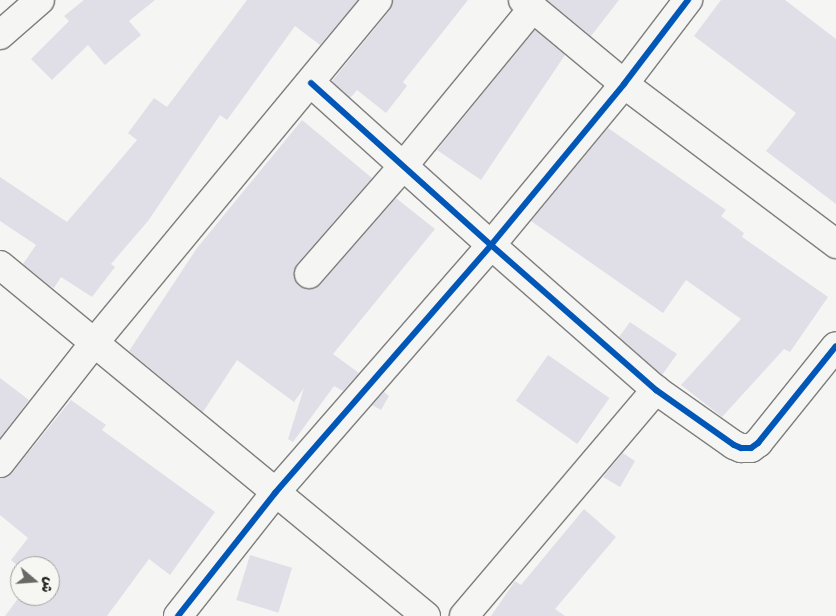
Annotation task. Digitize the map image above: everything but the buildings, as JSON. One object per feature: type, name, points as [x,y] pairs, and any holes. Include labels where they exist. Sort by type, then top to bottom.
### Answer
[{"type":"street","points":[[0,35],[40,0]]},
{"type":"street","points":[[0,463],[94,343],[378,0]]},
{"type":"street","points":[[178,616],[274,493],[491,245],[624,84],[688,0]]},
{"type":"street","points":[[309,274],[404,165],[528,4],[624,84],[836,244]]},
{"type":"street","points":[[311,83],[656,390],[734,445],[741,448],[751,448],[758,443],[836,346]]},
{"type":"street","points":[[0,265],[274,493],[426,616]]},
{"type":"street","points":[[464,616],[656,390]]},
{"type":"cycle path","points":[[178,616],[275,493],[491,245],[624,84],[688,0]]},
{"type":"cycle path","points":[[311,83],[656,390],[734,445],[741,448],[751,448],[758,443],[836,346]]}]
